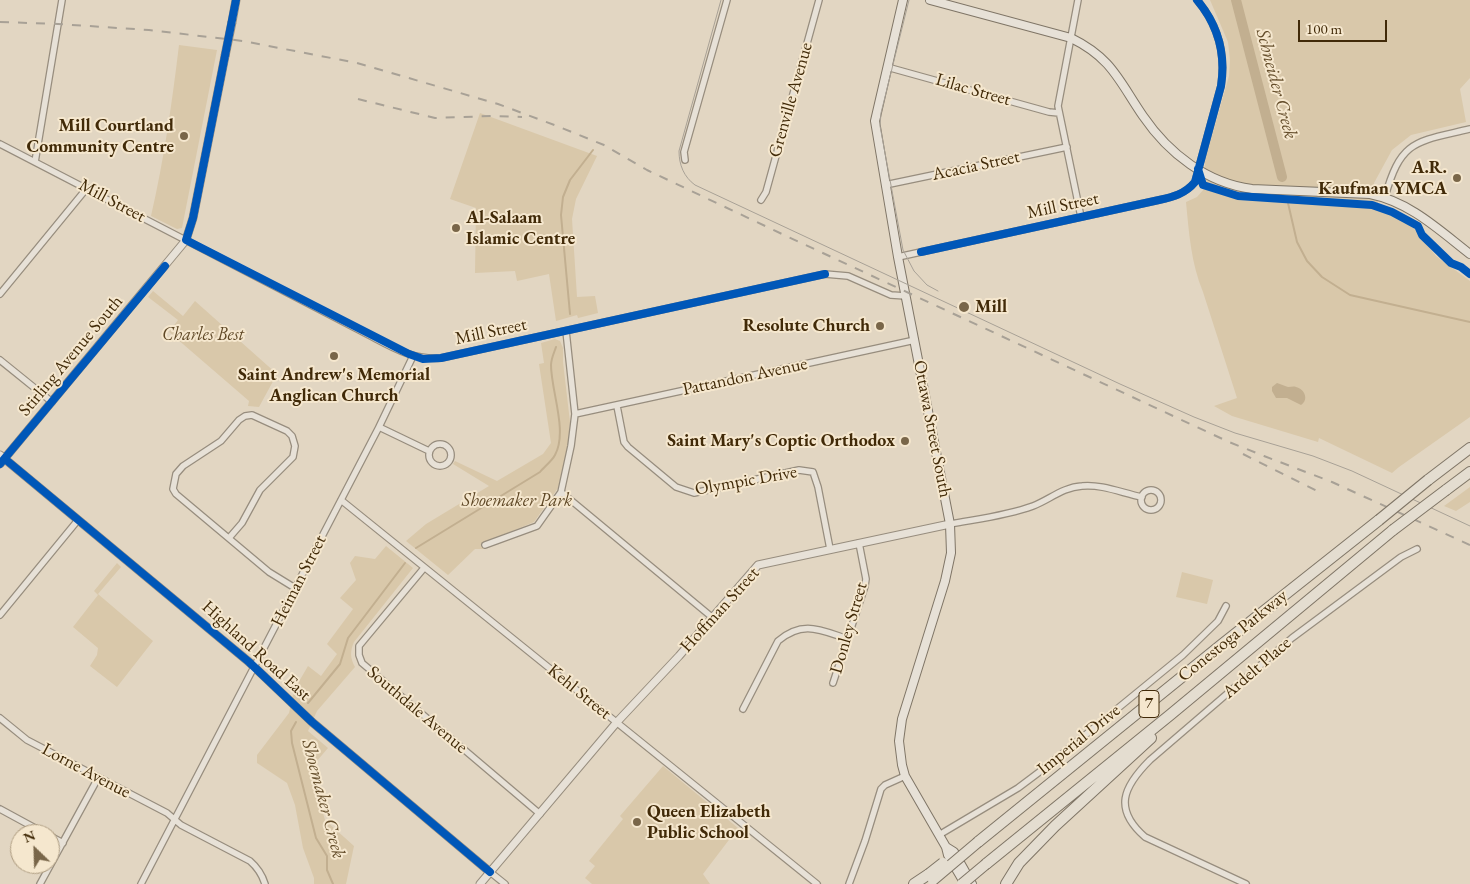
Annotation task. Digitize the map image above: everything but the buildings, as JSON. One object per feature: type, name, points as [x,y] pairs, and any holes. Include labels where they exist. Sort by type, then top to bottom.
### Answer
[{"type":"highway","name":"Conestoga Parkway","points":[[914,884],[930,879],[976,841],[988,834],[1220,646],[1470,448]]},
{"type":"highway","name":"Conestoga Parkway","points":[[963,884],[1393,530],[1470,472]]},
{"type":"highway","points":[[1006,884],[1020,863],[1034,847],[1100,784],[1164,727],[1170,715]]},
{"type":"main road","name":"Ottawa Street South","points":[[903,0],[875,121],[898,257],[950,524],[951,553],[945,581],[902,719],[899,741],[905,776],[946,847],[948,855],[963,884]]},
{"type":"main road","points":[[930,0],[1072,38],[1092,49],[1110,65],[1158,136],[1178,155],[1198,170],[1241,187],[1370,194],[1385,197],[1406,206],[1423,217],[1470,254]]},
{"type":"main road","name":"Ottawa Street South","points":[[946,847],[954,852],[972,884]]},
{"type":"street","points":[[35,162],[62,0]]},
{"type":"street","name":"Stirling Avenue South","points":[[2,459],[52,402],[186,240],[193,218],[236,0]]},
{"type":"street","points":[[685,160],[684,152],[727,0]]},
{"type":"street","name":"Grenville Avenue","points":[[761,200],[766,192],[819,0]]},
{"type":"street","points":[[1078,0],[1058,102],[1081,217]]},
{"type":"street","name":"Mill Street","points":[[898,257],[1175,196],[1190,188],[1198,170],[1221,86],[1222,67],[1222,53],[1213,23],[1197,0]]},
{"type":"street","name":"Lilac Street","points":[[887,66],[1049,112],[1059,113]]},
{"type":"street","points":[[1385,197],[1394,169],[1409,149],[1428,139],[1470,129]]},
{"type":"street","name":"Mill Street","points":[[0,144],[361,331],[413,356],[422,358],[441,358],[825,274],[848,276],[891,295],[906,296]]},
{"type":"street","name":"Acacia Street","points":[[885,185],[1067,146]]},
{"type":"street","points":[[0,294],[87,188]]},
{"type":"street","points":[[485,545],[537,526],[561,492],[571,446],[575,414],[566,331]]},
{"type":"street","name":"Pattandon Avenue","points":[[575,414],[915,340]]},
{"type":"street","name":"Heiman Street","points":[[141,884],[379,427],[413,356]]},
{"type":"street","points":[[0,360],[52,402]]},
{"type":"street","name":"Olympic Drive","points":[[617,406],[624,442],[628,447],[676,487],[694,494],[799,470],[813,472],[818,487],[830,549]]},
{"type":"street","points":[[229,538],[242,523],[260,490],[293,457],[295,446],[292,436],[252,415],[245,416],[239,420],[221,441],[183,466],[176,474],[173,489],[176,494],[269,572],[295,588]]},
{"type":"street","points":[[379,427],[429,451]]},
{"type":"street","points":[[442,444],[449,448],[450,459],[444,465],[437,466],[429,459],[429,451],[434,445],[442,444]]},
{"type":"street","name":"Highland Road East","points":[[2,459],[254,666],[312,722],[505,884]]},
{"type":"street","name":"Hoffman Street","points":[[480,884],[617,722],[679,656],[758,565],[1025,509],[1078,486],[1099,487],[1142,497]]},
{"type":"street","points":[[561,492],[713,618]]},
{"type":"street","name":"Kehl Street","points":[[341,500],[817,884]]},
{"type":"street","points":[[0,614],[78,520]]},
{"type":"street","name":"Donley Street","points":[[833,683],[865,586],[866,579],[859,543]]},
{"type":"street","name":"Ardelt Place","points":[[1246,884],[1145,837],[1133,827],[1126,810],[1125,802],[1128,789],[1137,773],[1150,760],[1292,638],[1401,557],[1417,549]]},
{"type":"street","name":"Southdale Avenue","points":[[424,568],[359,646],[359,655],[362,663],[540,814]]},
{"type":"street","name":"Imperial Drive","points":[[939,835],[1018,788],[1046,767],[1183,655],[1218,621],[1226,606]]},
{"type":"street","points":[[743,709],[778,641],[787,634],[806,628],[848,639]]},
{"type":"street","name":"Lorne Avenue","points":[[0,718],[27,740],[167,813],[181,825],[250,861],[258,867],[265,884]]},
{"type":"street","points":[[849,884],[865,842],[881,789],[905,776]]},
{"type":"street","points":[[40,884],[98,778]]},
{"type":"street","points":[[0,809],[28,824]]},
{"type":"green space","points":[[1210,0],[1470,0],[1470,78],[1460,89],[1466,122],[1411,135],[1392,150],[1374,183],[1379,208],[1413,227],[1436,256],[1470,281],[1470,417],[1392,473],[1319,438],[1318,442],[1232,416],[1214,406],[1237,398],[1196,270],[1191,248],[1186,202],[1197,197],[1204,189],[1205,160],[1229,76],[1228,42]]},
{"type":"green space","name":"Mill Courtland Community Centre","points":[[179,45],[217,50],[182,228],[177,229],[151,216],[160,174]]},
{"type":"green space","points":[[480,113],[597,156],[576,199],[572,219],[577,297],[595,296],[598,313],[578,318],[577,315],[556,321],[549,274],[517,281],[515,271],[475,273],[476,208],[450,199]]},
{"type":"green space","name":"Charles Best","points":[[153,291],[183,316],[195,301],[277,374],[259,407],[248,406],[249,401],[169,332],[178,320],[148,297]]},
{"type":"green space","name":"Shoemaker Park","points":[[555,339],[560,341],[563,348],[570,422],[568,451],[558,488],[534,522],[486,542],[485,549],[475,549],[448,575],[406,541],[426,524],[489,486],[453,464],[455,461],[497,481],[543,454],[551,443],[539,364],[544,363],[541,343]]},
{"type":"green space","points":[[1470,487],[1470,502],[1456,511],[1444,506]]},
{"type":"green space","points":[[386,546],[413,568],[354,642],[351,654],[355,667],[317,711],[308,731],[328,748],[310,769],[325,820],[354,846],[346,884],[314,884],[314,878],[303,848],[295,805],[287,783],[257,763],[257,755],[289,713],[294,690],[308,666],[321,676],[337,654],[327,644],[353,609],[340,598],[356,580],[350,563],[355,556],[375,559]]},
{"type":"green space","points":[[117,563],[121,567],[98,594],[153,641],[117,687],[90,666],[97,655],[98,648],[73,627],[98,595],[94,591]]},
{"type":"green space","points":[[1182,572],[1213,580],[1207,604],[1176,597]]},
{"type":"green space","name":"Queen Elizabeth Public School","points":[[663,766],[738,828],[703,874],[710,884],[592,884],[585,878],[595,866],[589,861],[623,819],[620,816]]},
{"type":"shaded area","points":[[1277,383],[1302,390],[1305,395],[1303,403],[1301,405],[1287,398],[1276,398],[1272,387]]},
{"type":"waterway","name":"Schneider Creek","points":[[1236,0],[1282,177]]},
{"type":"waterway","name":"Shoemaker Creek","points":[[570,314],[561,215],[563,197],[570,180],[593,150]]},
{"type":"waterway","name":"Schneider Creek","points":[[1288,203],[1297,242],[1307,261],[1322,277],[1350,295],[1470,322]]},
{"type":"waterway","name":"Shoemaker Creek","points":[[416,548],[540,472],[554,457],[559,445],[560,434],[551,365],[556,347]]},
{"type":"waterway","name":"Shoemaker Creek","points":[[308,703],[340,664],[348,638],[405,563]]},
{"type":"waterway","name":"Shoemaker Creek","points":[[296,722],[291,731],[292,743],[316,838],[327,856],[327,870],[333,884]]},
{"type":"tram line","points":[[721,0],[679,151],[683,170],[695,185],[1194,417],[1235,433],[1313,456],[1352,471],[1470,526]]},
{"type":"tram line","points":[[909,0],[881,113],[880,126],[903,250],[914,271],[927,285],[938,291]]},
{"type":"railway","points":[[0,22],[149,30],[243,41],[357,63],[498,104],[604,145],[647,170],[1229,442],[1332,482],[1470,545]]},
{"type":"railway","points":[[358,99],[435,118],[522,117]]},
{"type":"railway","points":[[1243,454],[1319,492]]},
{"type":"cycle path","points":[[236,0],[193,218],[186,240],[409,354],[423,359],[441,358],[825,274]]},
{"type":"cycle path","points":[[921,252],[1164,199],[1178,194],[1191,186],[1195,182],[1221,86],[1222,74],[1219,40],[1210,19],[1197,0]]},
{"type":"cycle path","points":[[1198,169],[1203,185],[1238,196],[1372,205],[1392,212],[1418,226],[1422,235],[1451,263],[1461,267],[1470,274]]},
{"type":"cycle path","points":[[0,464],[165,266]]},
{"type":"cycle path","points":[[5,459],[249,662],[312,722],[490,872]]},
{"type":"place","name":"Mill Courtland Community Centre","points":[[184,136]]},
{"type":"place","name":"A.R. Kaufman YMCA","points":[[1457,178]]},
{"type":"place","name":"Al-Salaam Islamic Centre","points":[[456,228]]},
{"type":"place","name":"Mill","points":[[964,307]]},
{"type":"place","name":"Resolute Church","points":[[880,326]]},
{"type":"place","name":"Saint Andrew's Memorial Anglican Church","points":[[334,356]]},
{"type":"place","name":"Saint Mary's Coptic Orthodox","points":[[905,441]]},
{"type":"place","name":"Queen Elizabeth Public School","points":[[637,822]]}]
